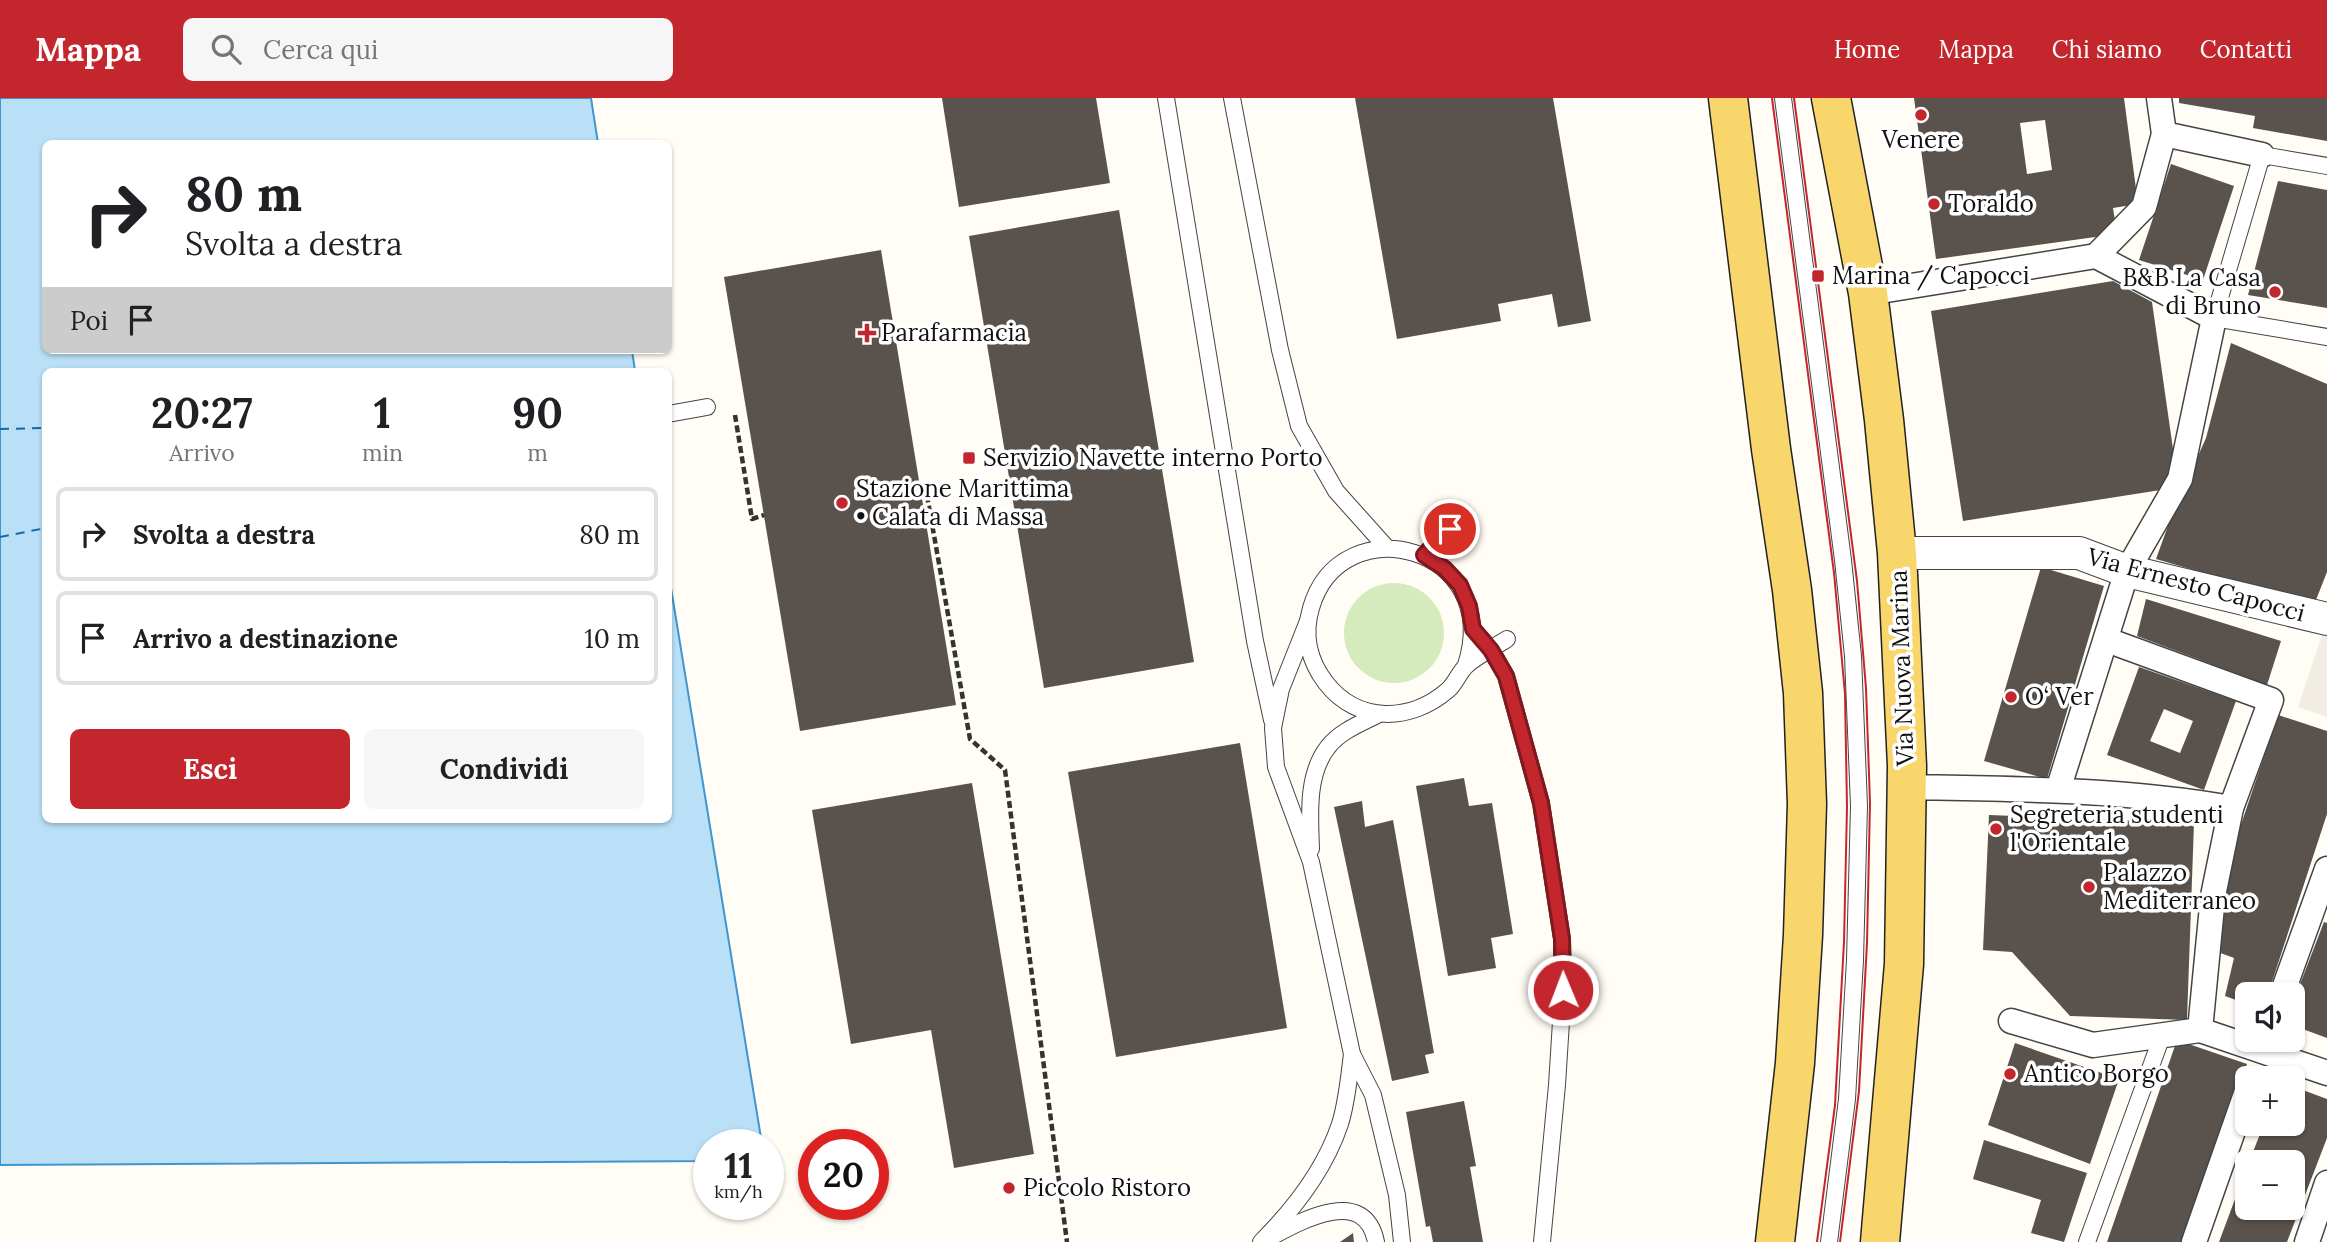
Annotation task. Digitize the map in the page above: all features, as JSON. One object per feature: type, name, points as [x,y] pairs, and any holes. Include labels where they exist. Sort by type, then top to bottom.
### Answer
[{"type":"main road","points":[[1728,98],[1803,693],[1807,804],[1803,935],[1796,1063],[1775,1242]]},
{"type":"main road","name":"Via Nuova Marina","points":[[1831,98],[1868,293],[1897,553],[1905,786],[1905,964],[1880,1242]]},
{"type":"street","points":[[1868,293],[2096,256],[2144,207],[2164,134],[2159,98]]},
{"type":"street","points":[[2164,134],[2262,155]]},
{"type":"street","points":[[2058,790],[2127,571],[2180,479],[2214,318],[2096,256]]},
{"type":"street","name":"Via Ernesto Capocci","points":[[1897,553],[2078,553],[2127,571],[2327,619]]},
{"type":"street","points":[[2107,640],[2271,701],[2231,808],[2213,896],[2200,1030]]},
{"type":"street","points":[[1905,786],[2058,790],[2231,808]]},
{"type":"street","points":[[2287,982],[2320,911],[2327,869]]},
{"type":"street","points":[[2011,1021],[2094,1045],[2200,1030],[2235,1038]]},
{"type":"street","points":[[2279,1052],[2327,1073]]},
{"type":"street","points":[[2194,1242],[2235,1125]]},
{"type":"street","points":[[2316,1230],[2327,1183]]},
{"type":"lane","points":[[1166,98],[1246,589],[1273,728],[1276,766],[1311,862],[1352,1054],[1373,1094],[1397,1195],[1402,1242]]},
{"type":"lane","points":[[1232,98],[1280,350],[1299,426],[1336,491],[1387,548]]},
{"type":"lane","points":[[1783,98],[1840,534],[1853,656],[1859,806],[1855,960],[1847,1099],[1829,1242]]},
{"type":"lane","points":[[2327,166],[2262,155],[2214,318],[2327,337]]},
{"type":"lane","points":[[672,413],[707,407]]},
{"type":"lane","points":[[1424,555],[1450,529]]},
{"type":"lane","points":[[1273,728],[1281,689],[1308,621],[1314,598],[1326,578],[1343,562],[1365,552],[1387,548],[1406,550],[1424,555],[1444,568],[1460,585],[1469,606],[1473,629],[1472,648],[1466,665],[1451,688],[1430,704],[1405,713],[1379,714],[1354,707],[1333,692],[1317,672],[1308,647],[1308,621]]},
{"type":"lane","points":[[1473,629],[1491,650],[1506,676],[1541,803],[1562,939],[1563,990],[1557,1085],[1542,1242]]},
{"type":"lane","points":[[1466,665],[1507,639]]},
{"type":"lane","points":[[1311,862],[1310,804],[1315,773],[1328,747],[1348,730],[1379,714]]},
{"type":"lane","points":[[2087,1242],[2162,1036]]},
{"type":"lane","points":[[1261,1242],[1307,1187],[1325,1159],[1340,1124],[1352,1054]]},
{"type":"lane","points":[[1261,1242],[1319,1213],[1336,1211],[1358,1214],[1369,1224],[1376,1242]]},
{"type":"path","points":[[707,407],[733,401],[752,519],[764,515]]},
{"type":"path","points":[[920,491],[926,490],[970,739],[1005,770],[1067,1242]]},
{"type":"green space","points":[[1384,583],[1404,583],[1430,597],[1441,614],[1444,633],[1441,652],[1430,669],[1404,683],[1384,683],[1366,675],[1352,661],[1344,643],[1344,623],[1352,605],[1366,591]]},
{"type":"shaded area","points":[[2325,626],[2327,627],[2327,717],[2298,707]]},
{"type":"water","points":[[0,98],[591,98],[598,140],[42,140],[42,354],[633,354],[635,368],[42,368],[42,823],[672,823],[672,594],[760,1129],[693,1129],[693,1161],[0,1165]]},
{"type":"building","points":[[942,98],[1096,98],[1110,183],[959,207]]},
{"type":"building","points":[[1355,98],[1553,98],[1591,321],[1558,327],[1552,294],[1498,304],[1501,321],[1397,339]]},
{"type":"building","points":[[1914,98],[2124,98],[2138,204],[2113,208],[2117,234],[1936,259]],"holes":[[[2045,120],[2052,170],[2027,174],[2020,123]]]},
{"type":"building","points":[[2179,98],[2327,98],[2327,141],[2253,128],[2255,116],[2179,103]]},
{"type":"building","points":[[2171,164],[2234,186],[2203,280],[2139,260]]},
{"type":"building","points":[[2278,181],[2327,190],[2327,308],[2248,295]]},
{"type":"building","points":[[1119,210],[1194,662],[1044,688],[969,236]]},
{"type":"building","name":"Stazione Marittima • Calata di Massa","points":[[881,250],[956,705],[800,731],[724,277]]},
{"type":"building","points":[[2113,281],[2152,302],[2176,470],[2167,489],[1963,521],[1931,311]]},
{"type":"building","points":[[2231,343],[2327,384],[2327,572],[2314,605],[2156,559],[2173,512],[2206,438]]},
{"type":"building","points":[[2041,567],[2104,586],[2047,779],[1984,761]]},
{"type":"building","points":[[2146,599],[2281,641],[2267,685],[2137,636]]},
{"type":"building","points":[[2139,667],[2236,701],[2204,790],[2107,755]],"holes":[[[2164,709],[2193,721],[2180,753],[2150,741]]]},
{"type":"building","points":[[2278,715],[2327,731],[2327,814],[2272,982],[2235,982],[2235,1000],[2225,996],[2234,958],[2215,951],[2228,863]]},
{"type":"building","points":[[1240,743],[1287,1028],[1116,1057],[1068,772]]},
{"type":"building","points":[[1464,778],[1469,806],[1492,803],[1513,934],[1491,938],[1496,968],[1448,976],[1416,786]]},
{"type":"building","points":[[972,783],[1034,1154],[954,1168],[931,1030],[851,1044],[812,810]]},
{"type":"building","points":[[1362,801],[1365,827],[1393,820],[1434,1053],[1425,1055],[1429,1073],[1392,1081],[1334,807]]},
{"type":"building","name":"Palazzo Mediterraneo","points":[[1989,815],[2194,823],[2187,1020],[2070,1016],[2012,952],[1983,950]]},
{"type":"building","points":[[2324,922],[2327,923],[2327,1038],[2305,1030],[2305,982],[2301,982]]},
{"type":"building","points":[[2177,1040],[2247,1064],[2235,1066],[2235,1098],[2184,1242],[2107,1242]]},
{"type":"building","points":[[2015,1043],[2119,1079],[2090,1164],[1988,1125]]},
{"type":"building","points":[[2305,1091],[2327,1099],[2327,1138],[2305,1195],[2305,1150],[2254,1150],[2259,1136],[2305,1136]]},
{"type":"building","points":[[1464,1101],[1476,1166],[1470,1167],[1483,1242],[1433,1242],[1430,1226],[1426,1227],[1406,1112]]},
{"type":"building","points":[[1984,1140],[2087,1173],[2064,1242],[2031,1233],[2041,1200],[1973,1179]]},
{"type":"building","points":[[2235,1199],[2235,1220],[2295,1220],[2287,1242],[2219,1242]]},
{"type":"building","points":[[1353,1233],[1354,1242],[1340,1242]]},
{"type":"ferry route","points":[[0,429],[42,428]]},
{"type":"ferry route","points":[[0,537],[42,529]]},
{"type":"tram line","points":[[1772,98],[1834,573],[1845,694],[1847,807],[1844,942],[1835,1105],[1817,1242]]},
{"type":"tram line","points":[[1794,98],[1857,581],[1866,688],[1870,803],[1867,943],[1859,1091],[1840,1242]]},
{"type":"place","name":"Venere","points":[[1921,115]]},
{"type":"place","name":"Toraldo","points":[[1934,204]]},
{"type":"place","name":"Marina / Capocci","points":[[1818,276]]},
{"type":"place","name":"B&B La Casa di Bruno","points":[[2275,292]]},
{"type":"place","name":"Parafarmacia","points":[[867,333]]},
{"type":"place","name":"Servizio Navette interno Porto","points":[[969,458]]},
{"type":"place","name":"Stazione Marittima • Calata di Massa","points":[[842,503]]},
{"type":"place","name":"O‘ Ver","points":[[2011,697]]},
{"type":"place","name":"Segreteria studenti l'Orientale","points":[[1996,829]]},
{"type":"place","name":"Palazzo Mediterraneo","points":[[2089,887]]},
{"type":"place","name":"Antico Borgo","points":[[2010,1074]]},
{"type":"place","name":"Piccolo Ristoro","points":[[1009,1188]]},
{"type":"route","points":[[1450,529],[1424,555],[1444,568],[1460,585],[1469,606],[1473,629],[1491,650],[1506,676],[1541,803],[1562,939],[1563,990]]}]
